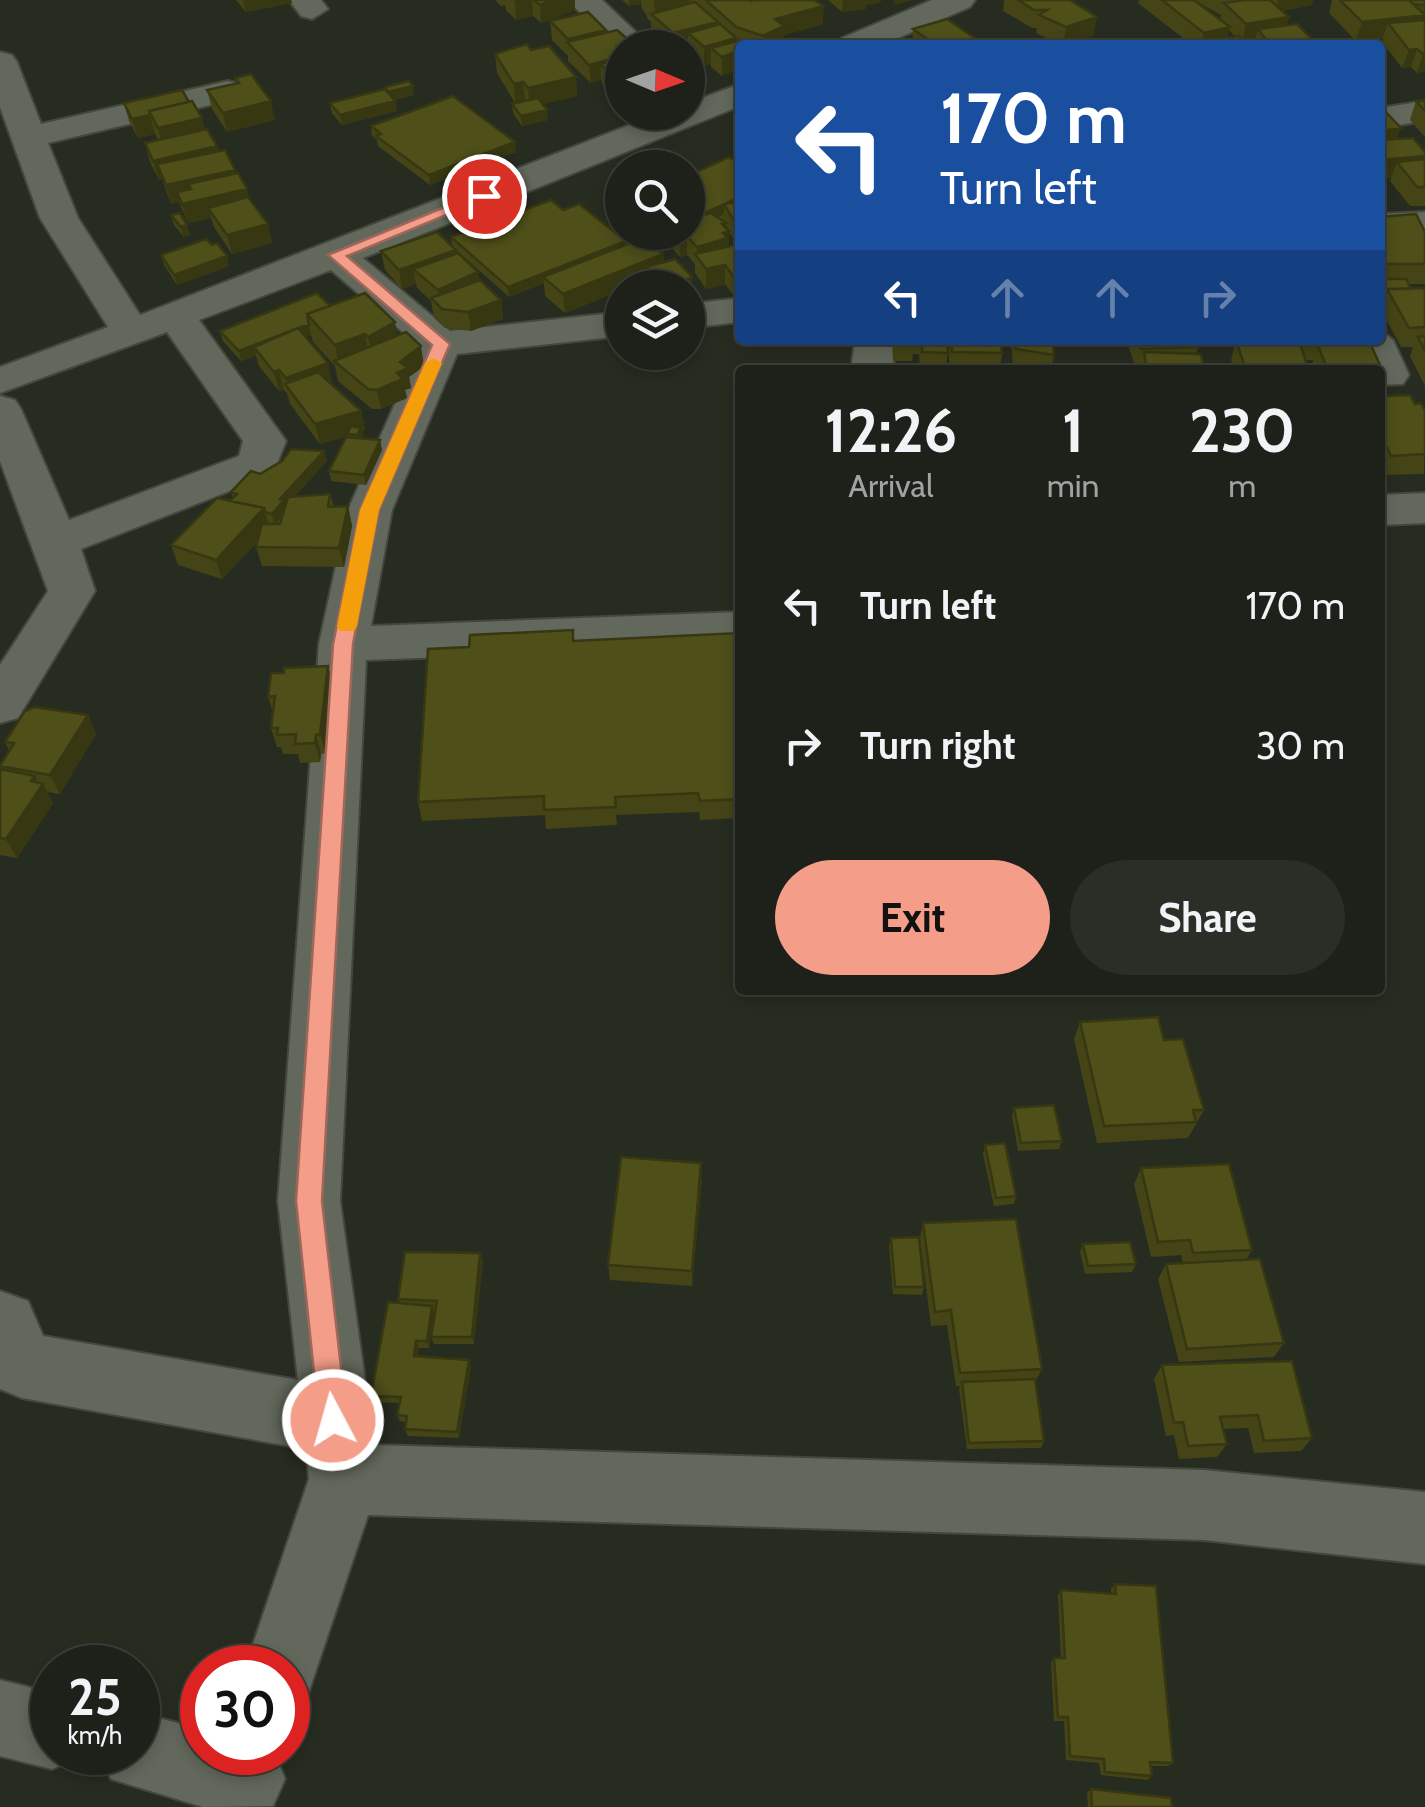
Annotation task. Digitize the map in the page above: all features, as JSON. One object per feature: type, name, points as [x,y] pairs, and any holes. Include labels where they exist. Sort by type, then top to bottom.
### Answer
[{"type":"street","points":[[866,40],[959,0]]},
{"type":"street","points":[[586,15],[609,30]]},
{"type":"street","points":[[0,62],[59,218],[132,334]]},
{"type":"street","points":[[28,137],[228,91]]},
{"type":"street","points":[[705,99],[735,95]]},
{"type":"street","points":[[1388,127],[1425,111]]},
{"type":"street","points":[[0,381],[336,255],[627,130]]},
{"type":"street","points":[[1385,225],[1425,222]]},
{"type":"street","points":[[336,255],[441,344],[605,326]]},
{"type":"street","points":[[705,314],[735,311]]},
{"type":"street","points":[[56,542],[258,464],[264,441],[176,316]]},
{"type":"street","points":[[288,1645],[338,1449],[309,1201],[343,644],[370,510],[441,344]]},
{"type":"street","points":[[0,409],[56,542],[72,591],[0,705]]},
{"type":"street","points":[[1385,510],[1425,508]]},
{"type":"street","points":[[343,644],[735,629]]},
{"type":"street","points":[[7,1363],[338,1449],[1204,1505],[1425,1528]]},
{"type":"street","points":[[0,1718],[30,1726]]},
{"type":"street","points":[[160,1758],[246,1779]]},
{"type":"building","points":[[706,0],[814,0],[824,6],[775,19],[784,26],[763,36],[736,27]]},
{"type":"building","points":[[1018,0],[1070,0],[1097,17],[1066,27],[1039,15],[1047,10],[1034,10]]},
{"type":"building","points":[[1162,0],[1194,0],[1230,27],[1204,33]]},
{"type":"building","points":[[1270,0],[1289,17],[1246,24],[1224,3]]},
{"type":"building","points":[[1340,0],[1409,0],[1425,15],[1362,22]]},
{"type":"building","points":[[695,2],[718,22],[670,30],[651,14]]},
{"type":"building","points":[[588,12],[606,30],[568,39],[550,21]]},
{"type":"building","points":[[947,19],[978,40],[929,40],[913,29]]},
{"type":"building","points":[[1425,20],[1425,54],[1409,50],[1388,23]]},
{"type":"building","points":[[720,24],[736,38],[705,47],[705,30],[699,30]]},
{"type":"building","points":[[1297,24],[1313,40],[1266,40],[1258,29]]},
{"type":"building","points":[[605,33],[605,61],[589,65],[567,42]]},
{"type":"building","points":[[1239,36],[1243,40],[1209,40]]},
{"type":"building","points":[[735,42],[735,52],[722,57],[711,48]]},
{"type":"building","points":[[527,44],[531,50],[549,46],[576,77],[528,88],[523,82],[514,84],[495,54]]},
{"type":"building","points":[[251,74],[271,101],[223,113],[207,90],[239,83],[235,78]]},
{"type":"building","points":[[409,81],[413,86],[388,92],[385,87]]},
{"type":"building","points":[[385,89],[395,101],[340,115],[330,103]]},
{"type":"building","points":[[182,90],[189,102],[149,111],[150,115],[132,119],[124,103]]},
{"type":"building","points":[[453,96],[515,142],[429,175],[376,136],[381,134],[371,126]]},
{"type":"building","points":[[538,98],[547,110],[521,116],[512,104]]},
{"type":"building","points":[[192,101],[202,118],[158,128],[149,111]]},
{"type":"building","points":[[1385,111],[1401,128],[1385,130]]},
{"type":"building","points":[[207,129],[217,146],[153,161],[145,143]]},
{"type":"building","points":[[1413,138],[1425,156],[1385,160],[1385,140]]},
{"type":"building","points":[[225,150],[235,170],[166,185],[157,164]]},
{"type":"building","points":[[729,157],[735,161],[735,199],[705,213],[705,168]]},
{"type":"building","points":[[1425,159],[1425,187],[1417,187],[1397,162]]},
{"type":"building","points":[[238,173],[247,189],[182,204],[177,192],[191,189],[188,184]]},
{"type":"building","points":[[248,197],[268,224],[227,235],[208,208]]},
{"type":"building","points":[[551,200],[563,210],[579,204],[605,224],[605,249],[508,287],[451,237]]},
{"type":"building","points":[[735,203],[735,221],[734,221],[724,204]]},
{"type":"building","points":[[180,213],[187,225],[181,227],[171,215]]},
{"type":"building","points":[[711,213],[726,223],[722,224],[729,231],[723,233],[728,238],[705,245],[705,215]]},
{"type":"building","points":[[1416,214],[1425,232],[1425,264],[1385,264],[1385,217]]},
{"type":"building","points":[[437,232],[456,250],[399,270],[381,251]]},
{"type":"building","points":[[206,239],[212,245],[217,243],[227,256],[174,275],[161,255]]},
{"type":"building","points":[[735,245],[735,279],[725,265],[706,269],[695,254]]},
{"type":"building","points":[[612,250],[658,250],[663,254],[623,270],[605,270],[605,277],[563,294],[543,277]]},
{"type":"building","points":[[458,253],[478,272],[438,290],[413,269]]},
{"type":"building","points":[[675,259],[685,270],[649,270],[646,267]]},
{"type":"building","points":[[1385,279],[1406,279],[1411,289],[1387,289],[1386,293]]},
{"type":"building","points":[[480,280],[501,300],[468,312],[442,309],[431,298]]},
{"type":"building","points":[[1425,288],[1425,327],[1409,328],[1387,289]]},
{"type":"building","points":[[317,293],[330,306],[307,314],[309,325],[239,351],[220,331]]},
{"type":"building","points":[[365,293],[395,322],[368,337],[365,334],[335,345],[307,314]]},
{"type":"building","points":[[298,328],[328,363],[286,378],[279,370],[274,372],[254,347]]},
{"type":"building","points":[[406,332],[421,346],[400,362],[408,368],[397,373],[403,379],[377,390],[368,389],[334,361]]},
{"type":"building","points":[[922,345],[947,345],[948,353],[922,352]]},
{"type":"building","points":[[952,345],[1001,345],[1002,353],[952,352]]},
{"type":"building","points":[[1016,345],[1053,345],[1054,355],[1016,349]]},
{"type":"building","points":[[1140,345],[1198,347],[1141,349]]},
{"type":"building","points":[[1238,345],[1300,345],[1307,365],[1244,365]]},
{"type":"building","points":[[1371,345],[1380,365],[1326,365],[1318,346]]},
{"type":"building","points":[[1144,352],[1201,354],[1203,365],[1146,365]]},
{"type":"building","points":[[318,372],[361,411],[315,424],[285,384]]},
{"type":"building","points":[[1385,394],[1410,395],[1425,411],[1425,454],[1391,456],[1385,443]]},
{"type":"building","points":[[351,426],[361,428],[357,435],[347,434]]},
{"type":"building","points":[[346,437],[380,440],[364,475],[329,471]]},
{"type":"building","points":[[291,449],[324,451],[280,499],[284,500],[272,514],[264,508],[230,501],[237,494],[231,492],[251,471],[260,474],[282,461]]},
{"type":"building","points":[[330,494],[328,507],[348,506],[339,548],[256,547],[262,524],[280,524],[288,497]]},
{"type":"building","points":[[217,498],[264,508],[216,560],[171,545]]},
{"type":"building","points":[[573,630],[573,641],[735,633],[735,799],[700,801],[698,793],[615,797],[616,807],[544,810],[544,796],[418,802],[428,649],[469,647],[470,635]]},
{"type":"building","points":[[328,666],[320,734],[316,735],[315,743],[295,744],[296,734],[277,735],[278,728],[271,728],[275,696],[268,697],[271,673],[284,673],[284,668]]},
{"type":"building","points":[[34,707],[88,715],[50,775],[0,766],[14,743],[5,742],[25,711]]},
{"type":"building","points":[[0,769],[35,776],[31,781],[43,784],[6,839],[0,838]]},
{"type":"building","points":[[1158,1017],[1164,1040],[1183,1039],[1204,1110],[1193,1110],[1196,1122],[1104,1126],[1080,1022]]},
{"type":"building","points":[[1054,1105],[1062,1141],[1021,1143],[1014,1108]]},
{"type":"building","points":[[1005,1143],[1016,1196],[996,1198],[985,1145]]},
{"type":"building","points":[[621,1157],[701,1163],[692,1271],[608,1265]]},
{"type":"building","points":[[1229,1164],[1252,1250],[1193,1253],[1190,1240],[1158,1242],[1141,1168]]},
{"type":"building","points":[[1016,1219],[1042,1369],[960,1373],[951,1310],[935,1312],[923,1223]]},
{"type":"building","points":[[919,1237],[924,1287],[895,1287],[891,1238]]},
{"type":"building","points":[[1130,1242],[1136,1264],[1088,1266],[1083,1244]]},
{"type":"building","points":[[405,1252],[480,1253],[472,1337],[431,1337],[437,1301],[398,1299]]},
{"type":"building","points":[[1260,1259],[1284,1343],[1187,1349],[1166,1264]]},
{"type":"building","points":[[388,1302],[432,1306],[427,1341],[416,1341],[414,1356],[469,1360],[457,1432],[405,1429],[407,1416],[397,1415],[401,1397],[371,1396]]},
{"type":"building","points":[[1292,1361],[1312,1438],[1264,1441],[1258,1415],[1220,1417],[1227,1444],[1188,1446],[1183,1422],[1174,1423],[1162,1365]]},
{"type":"building","points":[[1035,1379],[1044,1441],[969,1443],[962,1382]]},
{"type":"building","points":[[1115,1584],[1156,1586],[1173,1763],[1150,1762],[1152,1776],[1105,1772],[1104,1759],[1070,1756],[1068,1717],[1058,1717],[1054,1658],[1065,1658],[1061,1590],[1116,1594]]},
{"type":"building","points":[[1091,1789],[1171,1798],[1172,1807],[1092,1807]]},
{"type":"slow traffic","points":[[347,626],[370,510],[433,363]]},
{"type":"route","points":[[333,1420],[309,1201],[311,1117],[343,644],[370,510],[441,344],[336,255],[484,196]]}]
